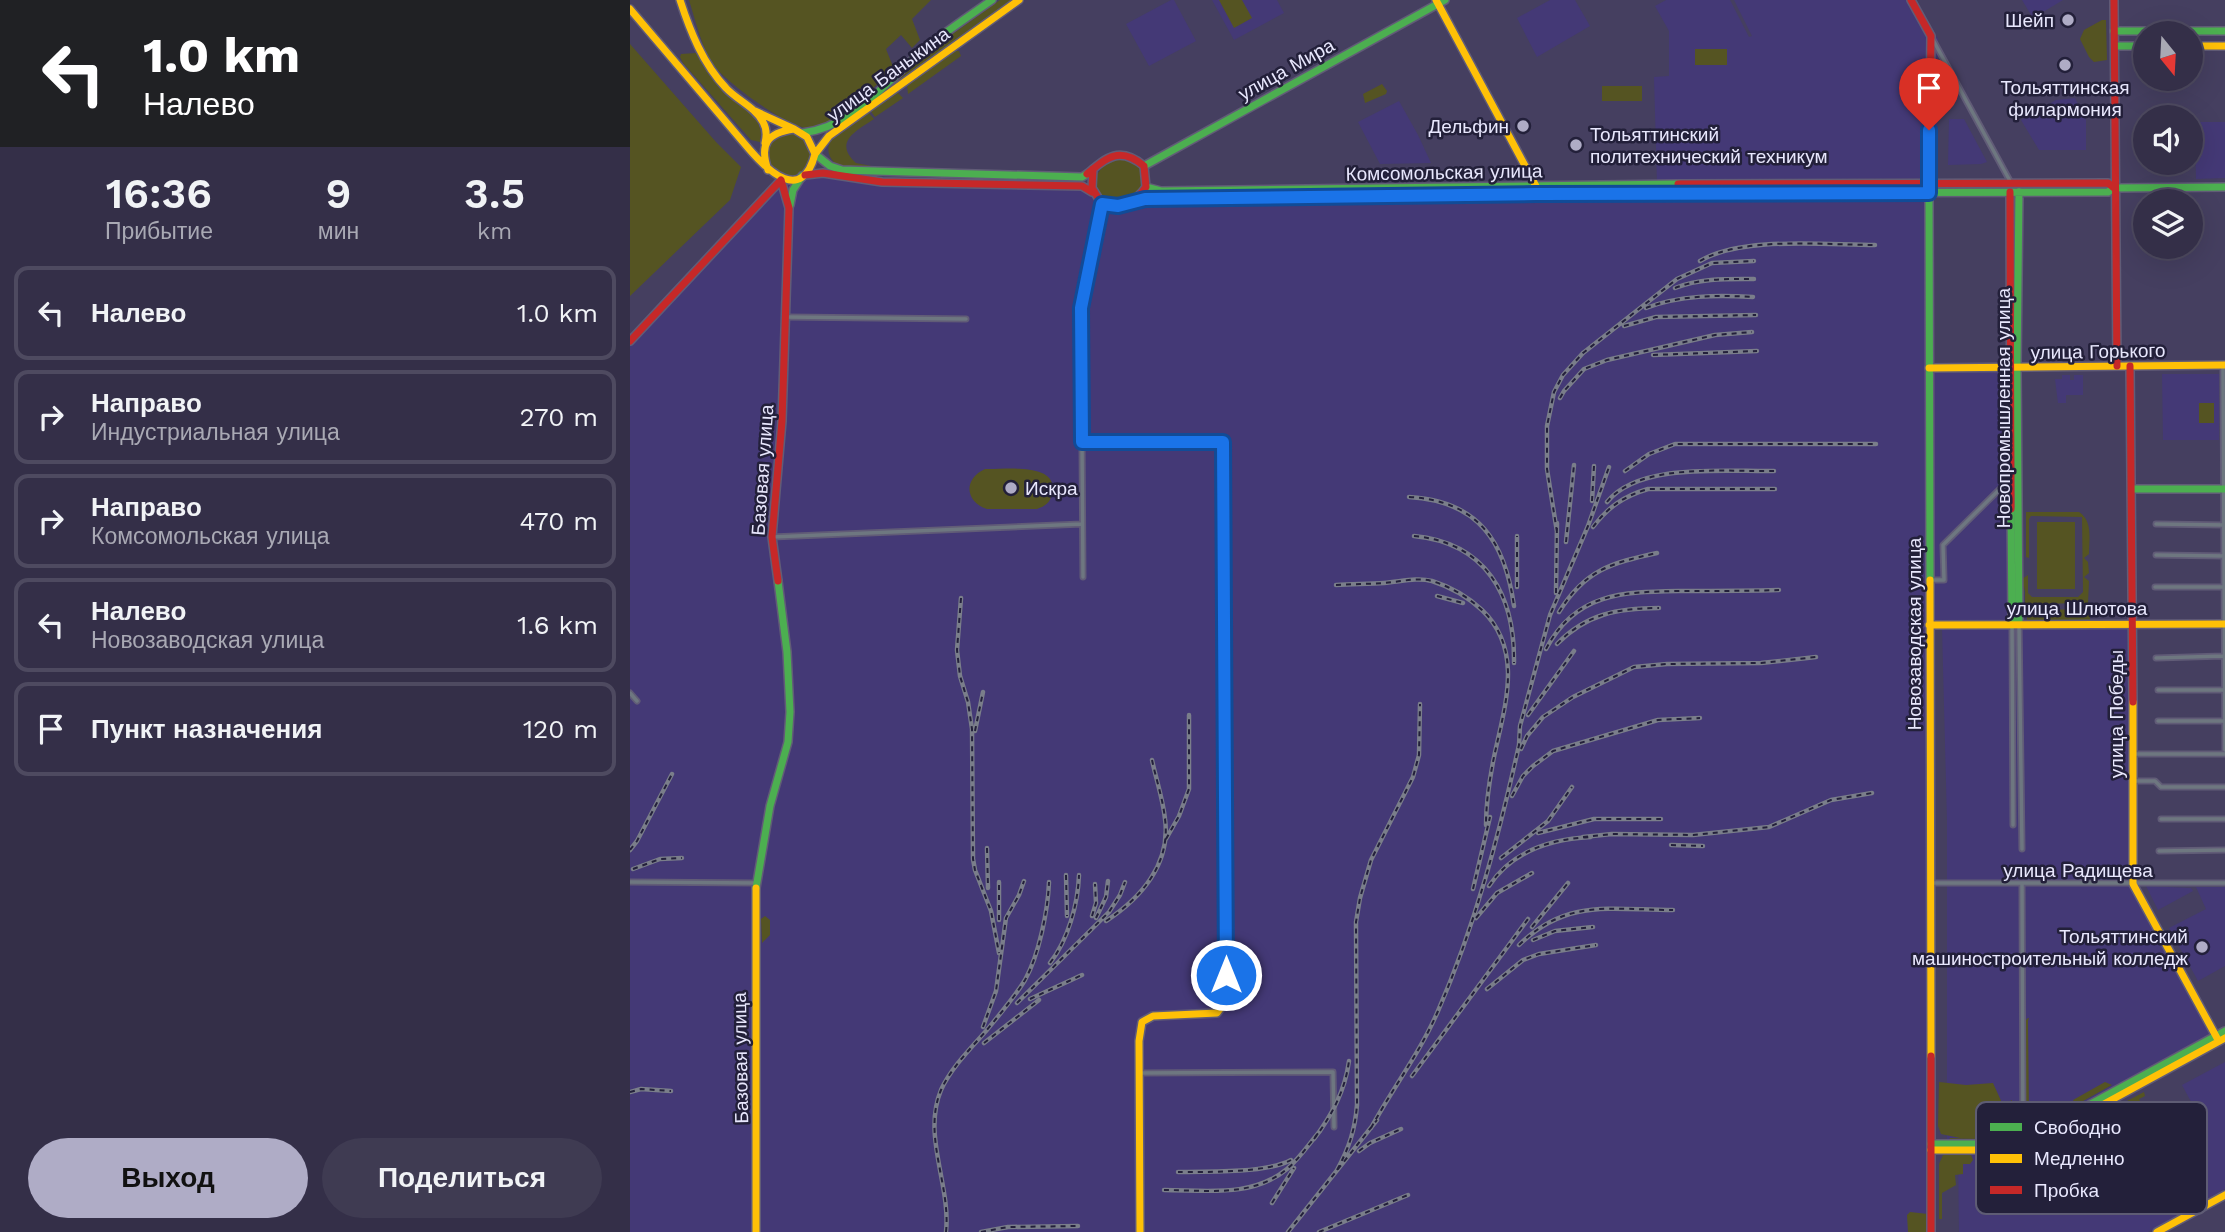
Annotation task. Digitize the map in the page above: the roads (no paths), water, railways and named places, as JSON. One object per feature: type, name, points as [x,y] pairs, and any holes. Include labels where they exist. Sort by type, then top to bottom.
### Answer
[{"type":"main road","points":[[680,0],[696,44],[708,65],[724,86],[752,110],[766,128],[764,157],[768,170]]},
{"type":"main road","name":"улица Баныкина","points":[[802,133],[824,131],[887,84],[922,51],[992,0]]},
{"type":"main road","name":"улица Баныкина","points":[[815,154],[829,136],[1019,0]]},
{"type":"main road","points":[[1911,0],[1931,36]]},
{"type":"main road","points":[[2114,0],[2117,366]]},
{"type":"main road","points":[[1439,1],[1537,190]]},
{"type":"main road","name":"улица Мира","points":[[1144,166],[1439,1]]},
{"type":"main road","points":[[630,9],[768,170],[781,180],[794,180],[803,175],[822,172],[852,179],[1082,186],[1093,192],[1102,204],[1118,206],[1132,201],[1146,187],[1144,166],[1129,156],[1118,155],[1100,163],[1082,177],[836,169],[815,154],[810,141],[802,133],[752,110]]},
{"type":"main road","points":[[2114,31],[2225,31]]},
{"type":"main road","name":"Новозаводская улица","points":[[1931,36],[1928,368],[1931,1232]]},
{"type":"main road","points":[[2115,46],[2133,46]]},
{"type":"main road","points":[[2203,46],[2225,46]]},
{"type":"main road","points":[[887,84],[887,90],[892,91]]},
{"type":"main road","points":[[740,135],[751,144],[761,145],[776,132],[794,129]]},
{"type":"main road","points":[[789,208],[793,190],[812,165],[815,154]]},
{"type":"main road","points":[[1093,169],[1093,192]]},
{"type":"main road","points":[[852,179],[853,170]]},
{"type":"main road","points":[[630,341],[781,180]]},
{"type":"main road","name":"Базовая улица","points":[[756,1232],[756,883],[770,806],[788,742],[790,712],[787,652],[772,537],[782,421],[789,208],[781,180]]},
{"type":"main road","name":"Комсомольская улица","points":[[1132,201],[1291,194],[1744,184],[1814,189],[1929,189],[2108,183],[2114,188]]},
{"type":"main road","points":[[1744,184],[1744,194]]},
{"type":"main road","name":"Комсомольская улица","points":[[1146,187],[1161,191],[1291,194]]},
{"type":"main road","name":"Комсомольская улица","points":[[2010,188],[2019,192],[2108,192],[2114,188],[2225,187]]},
{"type":"main road","name":"Новопромышленная улица","points":[[2010,188],[2016,625]]},
{"type":"main road","name":"Комсомольская улица","points":[[1537,190],[1744,194],[1814,189]]},
{"type":"main road","name":"Новопромышленная улица","points":[[2016,625],[2011,478],[2019,192]]},
{"type":"main road","points":[[1102,204],[1081,308],[1082,442],[1223,442],[1226,1001],[1217,1013],[1147,1018],[1142,1023],[1140,1232]]},
{"type":"main road","name":"улица Горького","points":[[1928,368],[2224,365]]},
{"type":"main road","name":"улица Победы","points":[[2130,366],[2133,884],[2220,1038]]},
{"type":"main road","points":[[2132,489],[2225,489]]},
{"type":"main road","name":"улица Шлютова","points":[[1929,625],[2225,624]]},
{"type":"main road","points":[[2104,1101],[2220,1038],[2225,1031]]},
{"type":"main road","points":[[1950,1147],[1976,1146]]},
{"type":"main road","points":[[1931,1147],[1976,1148]]},
{"type":"main road","points":[[2207,1205],[2225,1195]]},
{"type":"main road","points":[[2157,1232],[2190,1214]]},
{"type":"street","name":"Новопромышленная улица","points":[[1931,36],[2004,167],[2010,188]]},
{"type":"street","points":[[1929,73],[1938,68],[1948,68]]},
{"type":"street","points":[[785,317],[966,320]]},
{"type":"street","points":[[2132,754],[2225,752],[2224,365]]},
{"type":"street","points":[[1082,442],[1083,577]]},
{"type":"street","points":[[1930,580],[1944,580],[1943,545],[2011,478]]},
{"type":"street","points":[[772,537],[1082,524]]},
{"type":"street","points":[[2156,524],[2224,525]]},
{"type":"street","points":[[2156,555],[2225,556]]},
{"type":"street","points":[[2155,587],[2225,587]]},
{"type":"street","points":[[2013,825],[2016,625]]},
{"type":"street","points":[[2016,625],[2022,849]]},
{"type":"street","points":[[2156,658],[2224,656]]},
{"type":"street","points":[[2158,690],[2225,690]]},
{"type":"street","points":[[630,693],[637,701]]},
{"type":"street","points":[[2158,721],[2225,721]]},
{"type":"street","points":[[2133,781],[2155,781],[2161,787],[2225,787]]},
{"type":"street","points":[[2161,819],[2225,819]]},
{"type":"street","points":[[2159,851],[2225,850]]},
{"type":"street","points":[[630,882],[756,883]]},
{"type":"street","name":"улица Радищева","points":[[1930,883],[2225,883]]},
{"type":"street","points":[[2022,884],[2024,1102]]},
{"type":"street","points":[[1140,1073],[1334,1072],[1334,1127]]},
{"type":"railway","points":[[1700,261],[1717,253],[1760,245],[1875,245]]},
{"type":"railway","points":[[1557,532],[1547,469],[1547,426],[1554,392],[1563,375],[1583,353],[1677,279],[1712,263],[1754,261]]},
{"type":"railway","points":[[1675,288],[1704,281],[1754,279]]},
{"type":"railway","points":[[1646,308],[1699,297],[1753,297]]},
{"type":"railway","points":[[1624,326],[1656,317],[1756,315]]},
{"type":"railway","points":[[1560,398],[1584,369],[1607,360],[1715,335],[1752,332]]},
{"type":"railway","points":[[1653,355],[1757,351]]},
{"type":"railway","points":[[1625,471],[1649,454],[1675,444],[1876,444]]},
{"type":"railway","points":[[1566,542],[1574,465]]},
{"type":"railway","points":[[1592,501],[1594,466]]},
{"type":"railway","points":[[1371,1128],[1431,1026],[1475,913],[1503,813],[1519,745],[1520,726],[1550,615],[1588,526],[1609,467]]},
{"type":"railway","points":[[1607,502],[1621,489],[1640,480],[1661,475],[1709,471],[1774,471]]},
{"type":"railway","points":[[1593,527],[1617,503],[1648,489],[1775,489]]},
{"type":"railway","points":[[1409,497],[1433,500],[1454,507],[1471,516],[1484,529],[1504,563],[1514,606]]},
{"type":"railway","points":[[1556,593],[1557,523]]},
{"type":"railway","points":[[1414,536],[1460,549],[1478,561],[1491,577],[1502,595],[1509,615],[1514,663]]},
{"type":"railway","points":[[1517,536],[1517,587]]},
{"type":"railway","points":[[1559,612],[1579,586],[1600,570],[1657,553]]},
{"type":"railway","points":[[1336,585],[1432,581],[1471,601],[1496,626],[1504,644],[1508,683],[1490,778],[1486,825]]},
{"type":"railway","points":[[1546,649],[1558,630],[1572,616],[1603,599],[1640,592],[1779,590]]},
{"type":"railway","points":[[1437,596],[1463,603]]},
{"type":"railway","points":[[961,598],[957,650],[972,729],[973,859],[991,911],[999,953]]},
{"type":"railway","points":[[1557,644],[1591,619],[1616,611],[1659,608]]},
{"type":"railway","points":[[1528,715],[1574,651]]},
{"type":"railway","points":[[1521,749],[1527,736],[1543,717],[1573,697],[1634,667],[1761,663],[1816,657]]},
{"type":"railway","points":[[975,731],[983,692]]},
{"type":"railway","points":[[1337,1170],[1351,1139],[1357,1105],[1356,922],[1360,898],[1371,860],[1413,777],[1419,755],[1420,704]]},
{"type":"railway","points":[[1166,839],[1179,816],[1189,789],[1189,715]]},
{"type":"railway","points":[[1512,796],[1523,776],[1553,751],[1658,720],[1700,718]]},
{"type":"railway","points":[[1106,921],[1142,890],[1151,878],[1163,851],[1165,819],[1152,760]]},
{"type":"railway","points":[[630,850],[672,774]]},
{"type":"railway","points":[[1501,858],[1548,821],[1572,787]]},
{"type":"railway","points":[[1583,837],[1612,834],[1693,835],[1769,827],[1831,800],[1872,793]]},
{"type":"railway","points":[[1473,889],[1490,817]]},
{"type":"railway","points":[[1538,833],[1594,819],[1661,819]]},
{"type":"railway","points":[[1489,886],[1509,864],[1533,849],[1561,841],[1591,837]]},
{"type":"railway","points":[[1671,845],[1703,846]]},
{"type":"railway","points":[[987,848],[988,888]]},
{"type":"railway","points":[[633,869],[660,859],[682,858]]},
{"type":"railway","points":[[1476,918],[1497,893],[1532,873]]},
{"type":"railway","points":[[1066,875],[1067,916]]},
{"type":"railway","points":[[1050,963],[1062,944],[1071,921],[1079,875]]},
{"type":"railway","points":[[983,1027],[996,991],[1006,918],[1024,881]]},
{"type":"railway","points":[[1096,918],[1106,897],[1108,881]]},
{"type":"railway","points":[[999,882],[999,920]]},
{"type":"railway","points":[[946,1232],[945,1196],[934,1125],[941,1090],[956,1066],[1025,980],[1042,932],[1049,882]]},
{"type":"railway","points":[[1017,1003],[1109,912],[1125,882]]},
{"type":"railway","points":[[1532,927],[1568,883]]},
{"type":"railway","points":[[1092,916],[1096,903],[1095,884]]},
{"type":"railway","points":[[1519,945],[1537,930],[1572,913],[1610,909],[1673,910]]},
{"type":"railway","points":[[1412,1076],[1528,919]]},
{"type":"railway","points":[[1533,940],[1555,931],[1593,927]]},
{"type":"railway","points":[[1487,989],[1523,960],[1539,954],[1596,945]]},
{"type":"railway","points":[[1030,999],[1082,975]]},
{"type":"railway","points":[[984,1043],[1039,1000]]},
{"type":"railway","points":[[1314,1139],[1337,1102],[1349,1061]]},
{"type":"railway","points":[[630,1092],[641,1089],[671,1091]]},
{"type":"railway","points":[[1288,1232],[1377,1120]]},
{"type":"railway","points":[[1359,1151],[1401,1129]]},
{"type":"railway","points":[[1164,1190],[1212,1191],[1259,1185],[1287,1169],[1320,1131]]},
{"type":"railway","points":[[1178,1172],[1253,1170],[1291,1160]]},
{"type":"railway","points":[[1272,1203],[1294,1168]]},
{"type":"railway","points":[[1319,1232],[1408,1195]]},
{"type":"railway","points":[[981,1232],[1008,1227],[1078,1226]]},
{"type":"place","name":"Шейп","points":[[2068,20]]},
{"type":"place","name":"Тольяттинская филармония","points":[[2065,65]]},
{"type":"place","name":"Дельфин","points":[[1523,126]]},
{"type":"place","name":"Тольяттинский политехнический техникум","points":[[1576,145]]},
{"type":"place","name":"Искра","points":[[1011,488]]},
{"type":"place","name":"Тольяттинский машиностроительный колледж","points":[[2202,947]]}]
